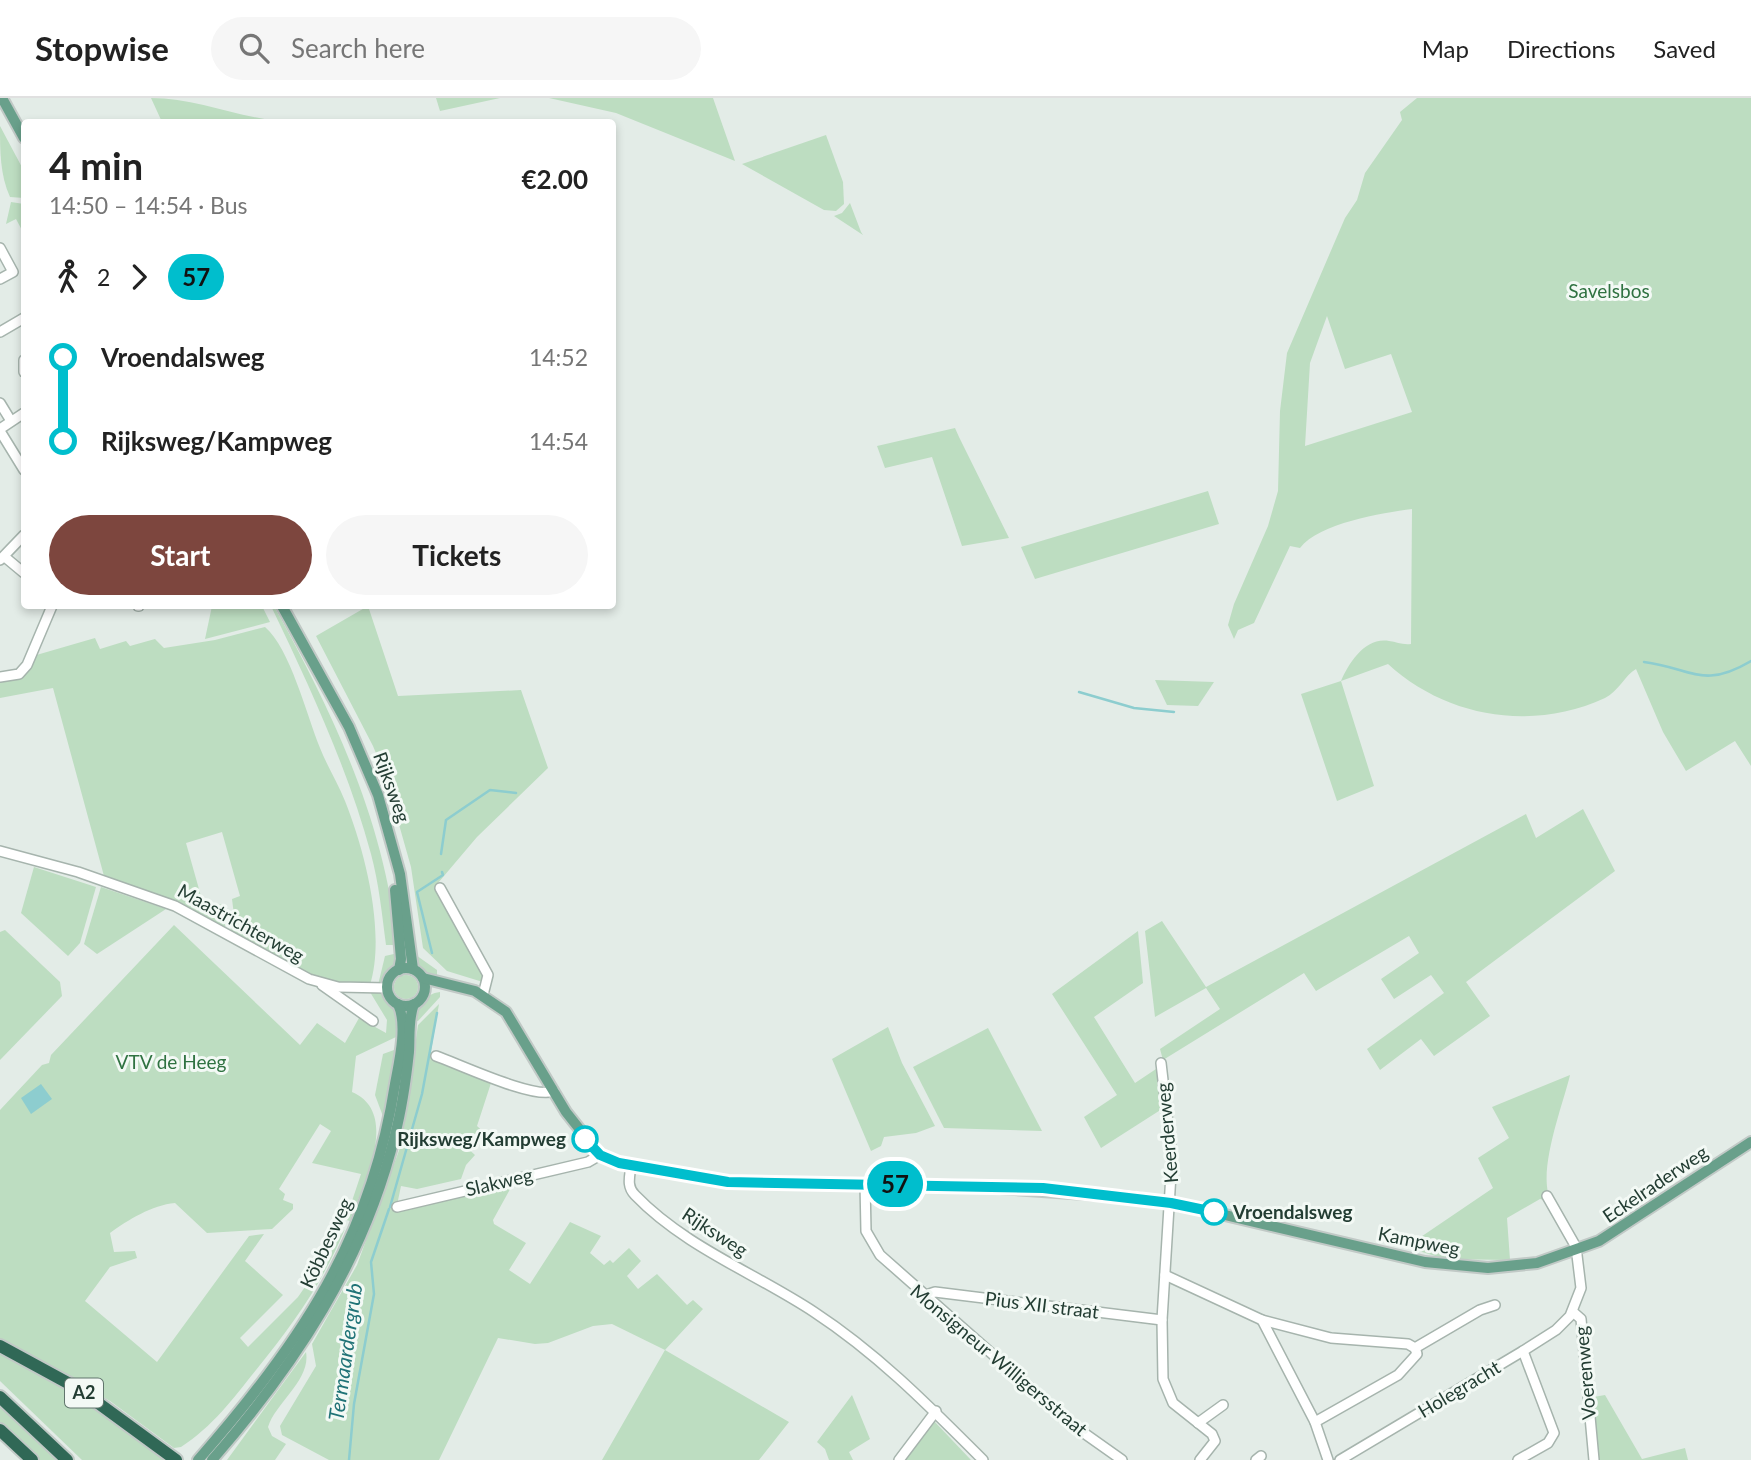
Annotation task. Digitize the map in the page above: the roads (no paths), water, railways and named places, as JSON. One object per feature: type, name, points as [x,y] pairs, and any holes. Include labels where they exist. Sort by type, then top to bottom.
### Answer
[{"type":"highway","name":"A2","points":[[0,1346],[79,1389],[176,1460]]},
{"type":"highway","points":[[0,1397],[67,1460]]},
{"type":"highway","points":[[0,1430],[32,1460]]},
{"type":"main road","points":[[2,98],[21,133]]},
{"type":"main road","name":"Rijksweg","points":[[284,609],[371,776],[387,822],[400,874],[413,969]]},
{"type":"main road","name":"Rijksweg","points":[[335,705],[366,779],[386,843],[398,916],[401,959],[398,970]]},
{"type":"main road","points":[[423,978],[424,992],[414,1004],[398,1004],[390,998],[387,988],[390,977],[398,970],[413,969],[423,978],[467,988],[483,995],[510,1016],[587,1142],[600,1155],[631,1165]]},
{"type":"main road","points":[[424,992],[467,988]]},
{"type":"main road","name":"Köbbesweg","points":[[198,1460],[302,1339],[339,1263],[375,1173],[397,1074],[401,1015],[398,1004]]},
{"type":"main road","name":"Köbbesweg","points":[[212,1460],[259,1405],[349,1266],[384,1177],[403,1096],[414,1004]]},
{"type":"main road","name":"Eckelraderweg","points":[[1576,1251],[1622,1228],[1751,1142]]},
{"type":"main road","name":"Kampweg","points":[[631,1165],[728,1182],[1043,1188],[1171,1203],[1450,1266],[1524,1266],[1576,1251]]},
{"type":"street","points":[[0,248],[13,272],[0,279]]},
{"type":"street","points":[[0,332],[21,320]]},
{"type":"street","points":[[0,403],[10,421]]},
{"type":"street","points":[[21,415],[0,430],[21,465]]},
{"type":"street","points":[[21,538],[3,559],[21,571]]},
{"type":"street","points":[[0,677],[19,674],[27,665],[51,609]]},
{"type":"street","name":"Maastrichterweg","points":[[0,851],[78,872],[174,905],[317,982],[338,987],[387,988]]},
{"type":"street","points":[[440,888],[487,973],[489,982],[483,995]]},
{"type":"street","points":[[317,982],[373,1021]]},
{"type":"street","points":[[436,1056],[529,1090],[548,1094],[554,1091]]},
{"type":"street","name":"Keerderweg","points":[[1161,1063],[1172,1150],[1171,1203]]},
{"type":"street","name":"Slakweg","points":[[397,1207],[589,1162],[600,1155]]},
{"type":"street","name":"Rijksweg","points":[[631,1165],[631,1191],[674,1228],[709,1252],[803,1305],[886,1364],[936,1411],[981,1459]]},
{"type":"street","name":"Monsigneur Willigersstraat","points":[[864,1183],[866,1231],[880,1255],[923,1296],[1074,1426],[1122,1460]]},
{"type":"street","name":"Voerenweg","points":[[1547,1196],[1572,1237],[1576,1251],[1581,1283],[1573,1312],[1581,1319],[1594,1460]]},
{"type":"street","points":[[1171,1203],[1162,1320],[1163,1380],[1173,1403],[1212,1434],[1215,1441],[1200,1460]]},
{"type":"street","points":[[1165,1275],[1262,1320],[1331,1338],[1408,1345],[1415,1348],[1417,1354],[1398,1375],[1315,1422]]},
{"type":"street","name":"Pius XII straat","points":[[923,1296],[935,1292],[1162,1320]]},
{"type":"street","points":[[1415,1348],[1480,1310],[1495,1305]]},
{"type":"street","name":"Holegracht","points":[[1340,1460],[1523,1351],[1556,1329],[1573,1312]]},
{"type":"street","points":[[1262,1320],[1315,1422],[1328,1460]]},
{"type":"street","points":[[1518,1460],[1548,1443],[1554,1433],[1523,1351]]},
{"type":"street","points":[[1198,1423],[1223,1405]]},
{"type":"street","points":[[899,1460],[936,1411]]},
{"type":"water","points":[[41,1084],[52,1099],[31,1114],[21,1098]]},
{"type":"waterway","name":"Termaardergrub","points":[[1644,662],[1708,676],[1734,670],[1751,661]]},
{"type":"waterway","name":"Termaardergrub","points":[[1079,692],[1134,708],[1174,712]]},
{"type":"waterway","name":"Termaardergrub","points":[[441,854],[446,820],[490,790],[516,793]]},
{"type":"waterway","name":"Termaardergrub","points":[[432,953],[417,892],[443,875],[442,872]]},
{"type":"waterway","name":"Termaardergrub","points":[[390,1207],[422,1094],[437,1013]]},
{"type":"waterway","name":"Termaardergrub","points":[[349,1460],[354,1404],[374,1294],[371,1262],[389,1209]]},
{"type":"place","name":"Rijksweg/Kampweg","points":[[585,1139]]},
{"type":"place","name":"Vroendalsweg","points":[[1214,1212]]},
{"type":"park label","name":"Savelsbos","points":[[1609,291]]},
{"type":"park label","name":"VTV de Heeg","points":[[171,1062]]}]
